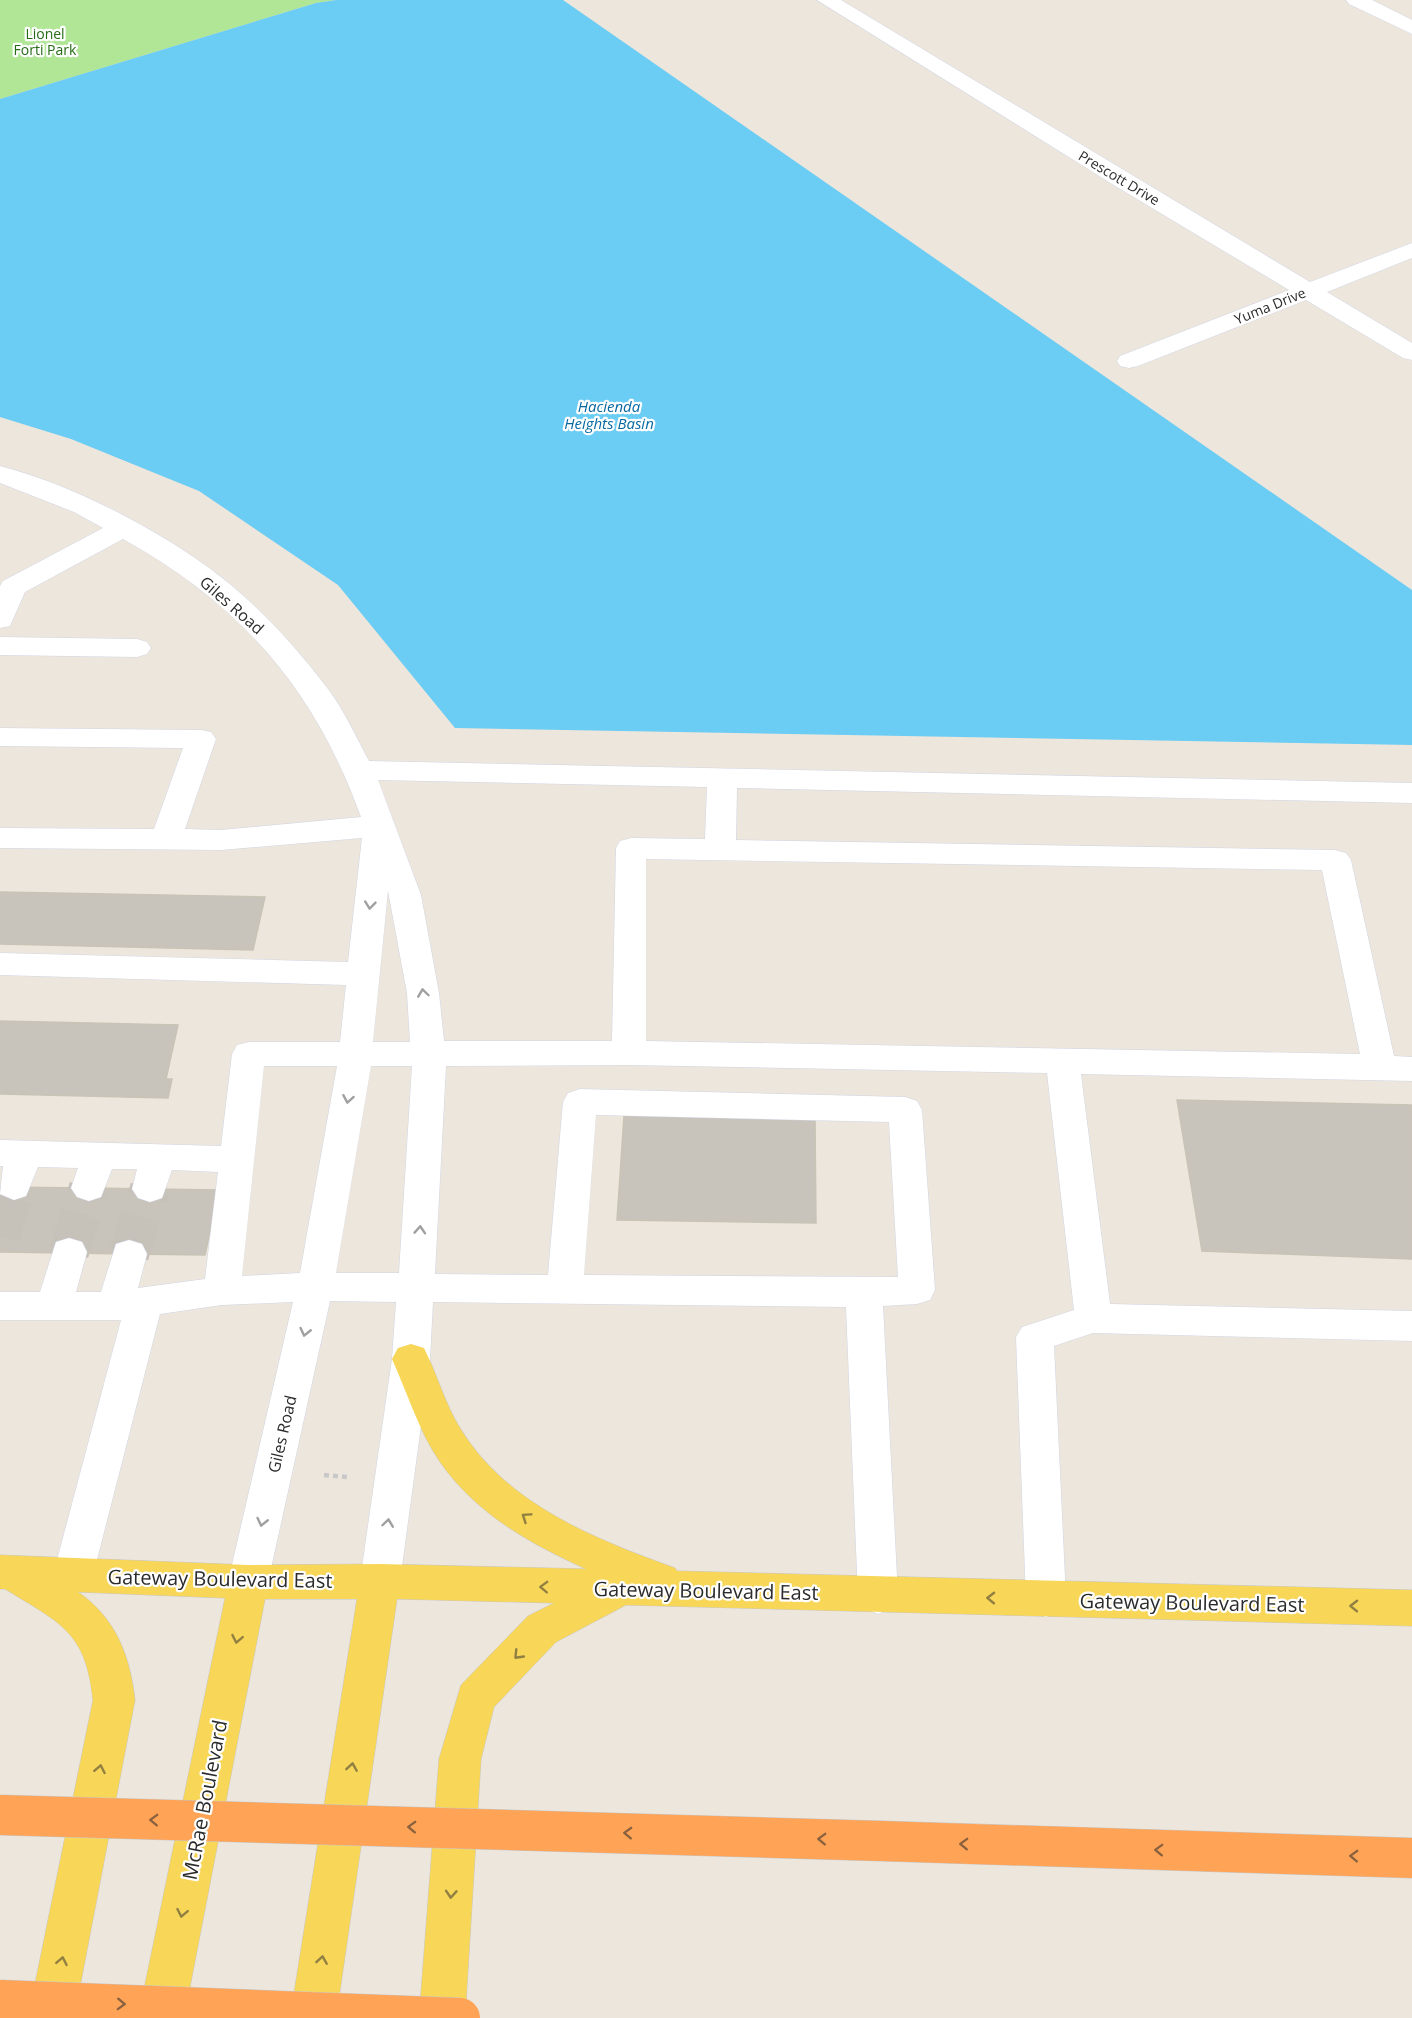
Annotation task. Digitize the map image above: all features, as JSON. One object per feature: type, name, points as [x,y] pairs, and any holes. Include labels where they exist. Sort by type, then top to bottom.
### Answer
[{"type":"highway","points":[[0,1815],[1412,1858]]},
{"type":"highway","points":[[0,2000],[460,2018]]},
{"type":"main road","points":[[411,1359],[447,1441],[484,1488],[548,1531],[608,1562],[694,1591]]},
{"type":"main road","name":"Gateway Boulevard East","points":[[7,1573],[248,1582],[380,1581],[878,1596],[1412,1608]]},
{"type":"main road","points":[[7,1573],[78,1614],[104,1646],[113,1683],[114,1700],[51,2018]]},
{"type":"main road","points":[[313,2018],[380,1581]]},
{"type":"main road","name":"McRae Boulevard","points":[[161,2018],[248,1582]]},
{"type":"main road","points":[[442,2018],[460,1759],[476,1698],[542,1629],[618,1589]]},
{"type":"street","name":"Prescott Drive","points":[[827,0],[1412,353]]},
{"type":"street","points":[[1356,0],[1412,28]]},
{"type":"street","name":"Yuma Drive","points":[[1129,362],[1412,250]]},
{"type":"street","name":"Giles Road","points":[[0,474],[83,506],[161,549],[220,591],[273,641],[318,696],[359,770],[405,895],[423,993],[430,1074],[411,1359],[380,1581]]},
{"type":"street","points":[[0,620],[6,580],[123,528]]},
{"type":"street","points":[[0,646],[137,648]]},
{"type":"street","points":[[0,737],[201,740],[166,840]]},
{"type":"street","points":[[359,770],[1412,793]]},
{"type":"street","points":[[720,850],[722,778]]},
{"type":"street","points":[[0,838],[221,840],[378,826]]},
{"type":"street","name":"Giles Road","points":[[248,1582],[316,1287],[354,1054],[378,826]]},
{"type":"street","points":[[222,1291],[249,1054],[629,1053],[1396,1068],[1335,860],[631,848],[629,1053]]},
{"type":"street","points":[[0,964],[363,974]]},
{"type":"street","points":[[1063,1063],[1093,1318]]},
{"type":"street","points":[[0,1306],[129,1305],[222,1291],[316,1287],[864,1293],[917,1290],[905,1110],[580,1102],[565,1289]]},
{"type":"street","points":[[14,1187],[12,1153],[99,1155],[154,1173],[237,1159]]},
{"type":"street","points":[[89,1188],[99,1155]]},
{"type":"street","points":[[54,1306],[69,1252]]},
{"type":"street","points":[[73,1575],[129,1305],[129,1254]]},
{"type":"street","points":[[864,1293],[878,1596]]},
{"type":"street","points":[[1046,1599],[1035,1336],[1093,1318],[1412,1326]]},
{"type":"green space","name":"Lionel Forti Park","points":[[0,0],[336,0],[316,3],[0,99]]},
{"type":"water","name":"Hacienda Heights Basin","points":[[336,0],[563,0],[1412,590],[1412,745],[455,728],[338,585],[199,491],[71,439],[0,417],[0,99],[316,3]]},
{"type":"building","points":[[0,892],[265,897],[253,950],[0,944]]},
{"type":"building","points":[[0,1021],[178,1025],[166,1079],[172,1079],[168,1098],[0,1094]]},
{"type":"building","points":[[1177,1100],[1412,1105],[1412,1259],[1202,1251]]},
{"type":"building","points":[[624,1116],[815,1118],[816,1223],[617,1220]]},
{"type":"building","points":[[0,1187],[219,1190],[205,1255],[129,1254],[0,1252]]},
{"type":"tunnel","points":[[0,1236],[14,1187]]},
{"type":"tunnel","points":[[69,1252],[89,1188]]},
{"type":"tunnel","points":[[129,1254],[150,1189]]}]
